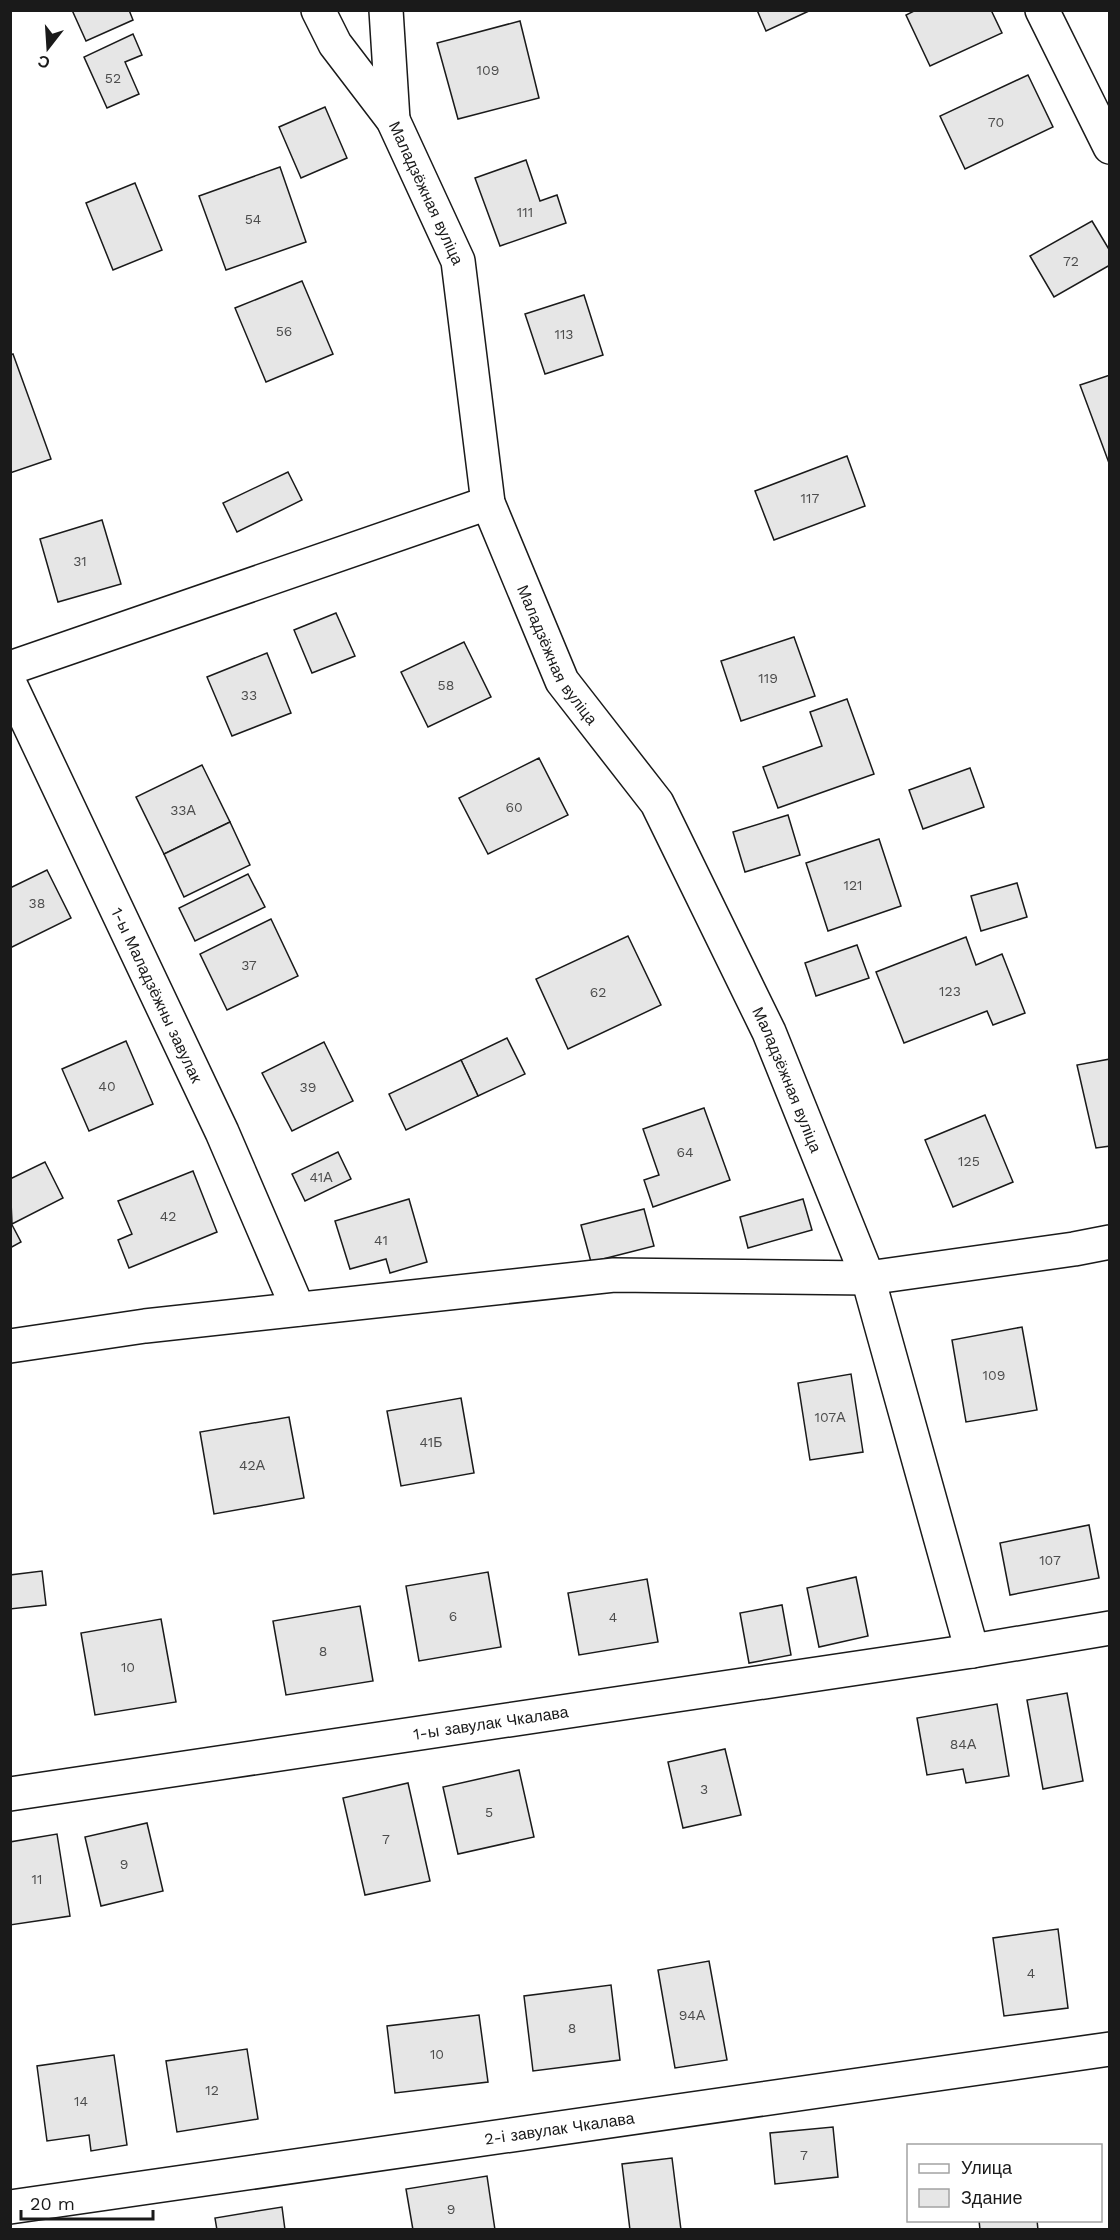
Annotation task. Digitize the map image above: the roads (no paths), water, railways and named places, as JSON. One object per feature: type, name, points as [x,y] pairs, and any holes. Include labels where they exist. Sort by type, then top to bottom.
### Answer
[{"type":"street","name":"Маладзёжная вуліца","points":[[318,10],[335,44],[393,120],[458,261],[488,503],[562,681],[657,803],[769,1032],[867,1278],[972,1651]]},
{"type":"street","points":[[386,10],[393,120]]},
{"type":"street","points":[[1042,10],[1110,147]]},
{"type":"street","points":[[10,668],[488,503]]},
{"type":"street","name":"1-ы Маладзёжны завулак","points":[[10,684],[222,1132],[297,1309]]},
{"type":"street","points":[[10,1346],[145,1326],[614,1275],[867,1278],[1110,1242]]},
{"type":"street","name":"1-ы завулак Чкалава","points":[[10,1794],[972,1651],[1110,1628]]},
{"type":"street","name":"2-і завулак Чкалава","points":[[10,2207],[1110,2049]]}]
